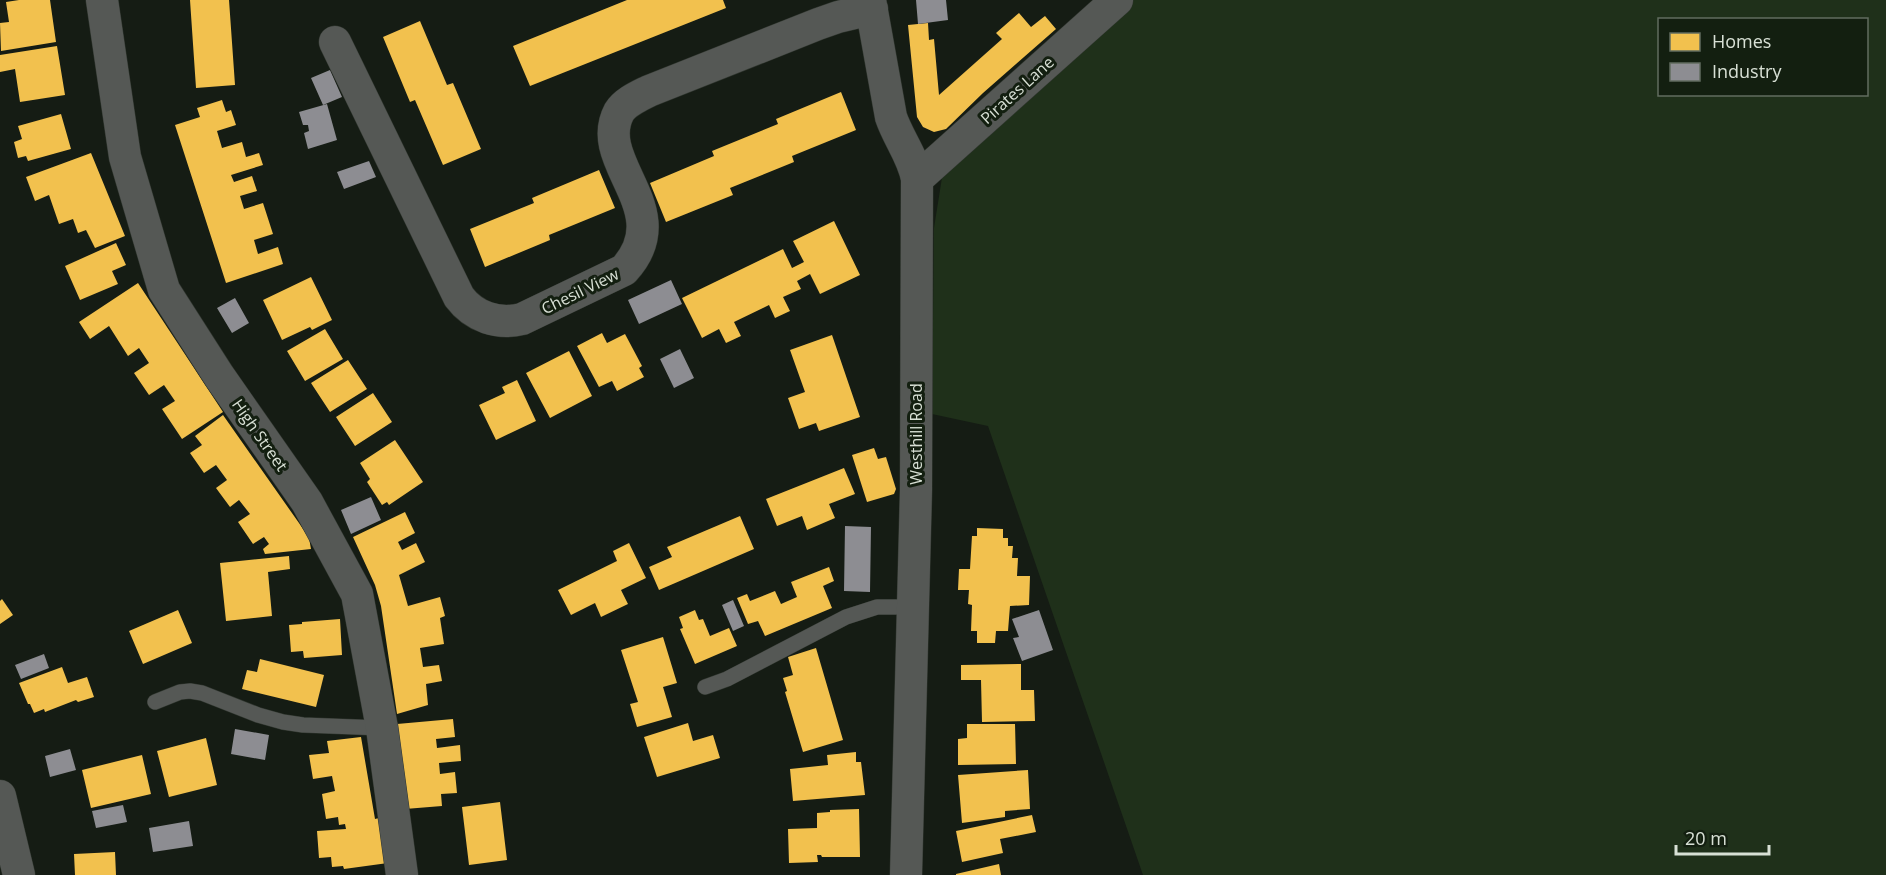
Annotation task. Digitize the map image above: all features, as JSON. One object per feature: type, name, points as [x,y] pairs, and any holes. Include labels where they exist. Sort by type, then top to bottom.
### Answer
[{"type":"street","name":"High Street","points":[[102,0],[125,157],[164,290],[219,376],[307,502],[357,594],[382,728],[402,875]]},
{"type":"street","name":"Pirates Lane","points":[[916,179],[1117,0]]},
{"type":"street","name":"Westhill Road","points":[[871,5],[891,117],[914,166],[916,179],[916,490],[906,875]]},
{"type":"street","name":"Chesil View","points":[[335,42],[459,297],[472,312],[491,319],[511,321],[522,319],[624,270],[634,256],[641,237],[643,215],[618,154],[615,133],[615,123],[620,111],[628,103],[649,91],[871,5]]},
{"type":"street","points":[[0,796],[19,875]]},
{"type":"lane","points":[[705,687],[727,679],[846,617],[878,607],[913,607]]},
{"type":"lane","points":[[155,702],[180,692],[190,691],[202,693],[258,715],[283,722],[382,728]]},
{"type":"green space","points":[[1121,0],[1886,0],[1886,875],[1143,875],[988,426],[932,414],[934,228],[944,165]]},
{"type":"building: Homes","points":[[50,0],[56,42],[1,51],[0,23],[9,22],[6,2]]},
{"type":"building: Homes","points":[[190,0],[229,0],[235,85],[196,88]]},
{"type":"building: Homes","points":[[627,0],[723,0],[726,8],[530,86],[513,46]]},
{"type":"building: Homes","points":[[1019,13],[1031,27],[1045,16],[1056,29],[946,129],[934,132],[923,127],[917,117],[908,25],[928,23],[929,40],[934,39],[939,95],[1002,39],[996,33]]},
{"type":"building: Homes","points":[[420,21],[447,85],[453,83],[481,149],[443,165],[415,100],[410,102],[383,37]]},
{"type":"building: Homes","points":[[57,46],[65,95],[20,102],[15,69],[0,72],[0,55]]},
{"type":"building: Homes","points":[[841,92],[856,130],[792,156],[794,162],[730,188],[733,195],[666,222],[650,183],[714,156],[712,151],[778,124],[776,119]]},
{"type":"building: Homes","points":[[222,100],[226,112],[231,110],[236,125],[217,131],[222,148],[242,142],[246,157],[259,153],[263,165],[231,175],[234,182],[252,176],[257,191],[240,196],[244,209],[263,203],[273,234],[254,240],[258,254],[278,247],[283,264],[226,283],[175,125],[200,117],[197,108]]},
{"type":"building: Homes","points":[[61,114],[71,149],[28,161],[26,156],[18,158],[14,142],[22,139],[18,126]]},
{"type":"building: Homes","points":[[91,153],[125,236],[95,248],[86,230],[78,233],[73,219],[59,224],[49,195],[35,201],[26,177]]},
{"type":"building: Homes","points":[[599,170],[615,208],[549,235],[550,240],[485,267],[470,229],[534,203],[532,198]]},
{"type":"building: Homes","points":[[834,221],[860,275],[820,294],[810,274],[797,281],[801,289],[783,297],[790,311],[775,318],[769,305],[734,322],[741,336],[726,343],[719,329],[702,338],[682,298],[783,249],[792,268],[804,262],[793,241]]},
{"type":"building: Homes","points":[[116,243],[126,265],[112,271],[118,284],[80,300],[65,266]]},
{"type":"building: Homes","points":[[311,277],[332,320],[312,330],[310,327],[282,340],[263,300]]},
{"type":"building: Homes","points":[[138,283],[223,412],[182,439],[162,409],[175,401],[164,385],[149,395],[134,373],[149,363],[139,348],[128,356],[109,326],[90,339],[79,322]]},
{"type":"building: Homes","points":[[325,329],[343,359],[305,381],[287,351]]},
{"type":"building: Homes","points":[[602,333],[607,343],[625,334],[642,366],[639,368],[644,377],[617,391],[612,381],[599,387],[577,346]]},
{"type":"building: Homes","points":[[832,335],[860,417],[819,431],[816,423],[799,429],[788,398],[805,392],[790,350]]},
{"type":"building: Homes","points":[[569,351],[592,396],[550,418],[526,373]]},
{"type":"building: Homes","points":[[348,360],[367,389],[330,412],[311,383]]},
{"type":"building: Homes","points":[[517,380],[536,421],[496,440],[479,405],[505,393],[502,387]]},
{"type":"building: Homes","points":[[373,393],[392,422],[355,446],[336,417]]},
{"type":"building: Homes","points":[[223,415],[309,538],[311,549],[265,554],[263,549],[269,544],[264,537],[253,544],[238,522],[250,514],[239,500],[230,507],[216,488],[227,480],[216,465],[204,473],[190,453],[202,445],[195,436]]},
{"type":"building: Homes","points":[[395,440],[423,482],[389,505],[387,502],[382,505],[367,482],[370,479],[360,463]]},
{"type":"building: Homes","points":[[874,448],[878,459],[886,457],[896,489],[894,494],[867,502],[852,455]]},
{"type":"building: Homes","points":[[844,468],[855,494],[829,504],[835,518],[807,530],[802,516],[777,526],[766,499]]},
{"type":"building: Homes","points":[[405,512],[415,533],[398,542],[402,550],[416,543],[425,562],[399,575],[408,606],[440,597],[445,616],[440,618],[444,644],[420,648],[423,667],[439,665],[442,681],[426,684],[428,705],[397,714],[381,606],[375,585],[353,537]]},
{"type":"building: Homes","points":[[740,516],[754,549],[659,590],[649,567],[672,557],[667,547]]},
{"type":"building: Homes","points":[[977,528],[1003,529],[1003,538],[1008,538],[1008,546],[1013,546],[1012,558],[1018,558],[1017,576],[1030,576],[1029,605],[1010,606],[1008,631],[996,631],[995,643],[977,643],[977,631],[971,631],[972,605],[968,604],[969,590],[958,590],[959,569],[970,569],[972,536],[977,536]]},
{"type":"building: Homes","points":[[629,543],[646,578],[621,590],[628,604],[601,617],[595,603],[571,615],[558,590],[617,561],[613,551]]},
{"type":"building: Homes","points":[[289,556],[290,569],[268,572],[272,616],[226,621],[220,563]]},
{"type":"building: Homes","points":[[829,567],[834,581],[823,586],[832,608],[765,636],[758,621],[748,624],[737,598],[747,594],[750,601],[775,591],[781,604],[797,597],[791,582]]},
{"type":"building: Homes","points":[[2,599],[13,615],[0,624],[0,601]]},
{"type":"building: Homes","points":[[178,610],[192,643],[143,664],[129,631]]},
{"type":"building: Homes","points":[[695,610],[699,620],[703,619],[710,636],[729,628],[737,646],[695,664],[680,629],[683,628],[679,617]]},
{"type":"building: Homes","points":[[340,619],[342,655],[304,658],[303,651],[291,652],[289,625]]},
{"type":"building: Homes","points":[[663,637],[677,683],[663,687],[672,717],[637,727],[630,704],[638,702],[621,650]]},
{"type":"building: Homes","points":[[816,648],[843,740],[803,752],[783,678],[793,675],[788,657]]},
{"type":"building: Homes","points":[[260,659],[324,675],[316,707],[242,689],[247,670],[257,672]]},
{"type":"building: Homes","points":[[1021,664],[1021,690],[1034,690],[1035,721],[982,722],[981,680],[961,680],[961,665]]},
{"type":"building: Homes","points":[[62,667],[68,683],[87,677],[94,697],[78,702],[76,700],[45,712],[44,709],[34,713],[19,683]]},
{"type":"building: Homes","points":[[453,719],[455,737],[436,739],[437,748],[460,745],[461,761],[439,763],[440,774],[455,772],[457,793],[441,794],[442,806],[405,809],[397,724]]},
{"type":"building: Homes","points":[[688,723],[693,741],[713,735],[720,758],[657,777],[644,737]]},
{"type":"building: Homes","points":[[967,724],[1015,724],[1016,764],[958,765],[958,739],[967,738]]},
{"type":"building: Homes","points":[[361,737],[375,819],[383,817],[388,863],[344,869],[343,866],[332,867],[331,857],[319,858],[317,831],[346,829],[345,824],[339,825],[338,817],[326,819],[322,794],[335,791],[332,776],[313,779],[309,755],[329,753],[327,741]]},
{"type":"building: Homes","points":[[206,738],[217,785],[169,797],[157,751]]},
{"type":"building: Homes","points":[[856,752],[856,762],[861,762],[865,795],[793,801],[790,769],[828,765],[827,755]]},
{"type":"building: Homes","points":[[142,755],[151,794],[91,808],[82,770]]},
{"type":"building: Homes","points":[[1028,770],[1030,809],[1005,811],[1005,817],[962,823],[958,775]]},
{"type":"building: Homes","points":[[500,802],[507,860],[469,865],[462,807]]},
{"type":"building: Homes","points":[[859,809],[860,857],[817,855],[818,862],[789,863],[788,829],[817,828],[817,813]]},
{"type":"building: Homes","points":[[1032,815],[1036,832],[1000,839],[1003,853],[962,862],[956,831]]},
{"type":"building: Homes","points":[[115,852],[116,875],[75,875],[74,854]]},
{"type":"building: Homes","points":[[999,864],[1001,875],[956,875],[956,874]]},
{"type":"building: Industry","points":[[916,0],[946,0],[948,20],[918,24]]},
{"type":"building: Industry","points":[[330,70],[342,97],[323,105],[311,78]]},
{"type":"building: Industry","points":[[327,104],[337,140],[308,149],[304,133],[309,131],[308,125],[303,125],[299,112]]},
{"type":"building: Industry","points":[[369,161],[376,177],[344,189],[337,172]]},
{"type":"building: Industry","points":[[671,280],[682,304],[639,324],[628,300]]},
{"type":"building: Industry","points":[[235,298],[249,323],[232,333],[217,308]]},
{"type":"building: Industry","points":[[680,349],[694,378],[674,388],[660,359]]},
{"type":"building: Industry","points":[[371,497],[381,520],[351,534],[341,510]]},
{"type":"building: Industry","points":[[845,526],[871,527],[870,592],[844,591]]},
{"type":"building: Industry","points":[[733,600],[744,626],[733,631],[722,605]]},
{"type":"building: Industry","points":[[1039,610],[1053,650],[1022,661],[1013,638],[1019,637],[1012,619]]},
{"type":"building: Industry","points":[[44,654],[49,668],[21,679],[15,665]]},
{"type":"building: Industry","points":[[235,729],[269,735],[265,760],[231,754]]},
{"type":"building: Industry","points":[[70,749],[76,770],[50,777],[45,756]]},
{"type":"building: Industry","points":[[123,805],[127,822],[96,828],[92,811]]},
{"type":"building: Industry","points":[[189,821],[193,846],[153,852],[149,828]]}]
